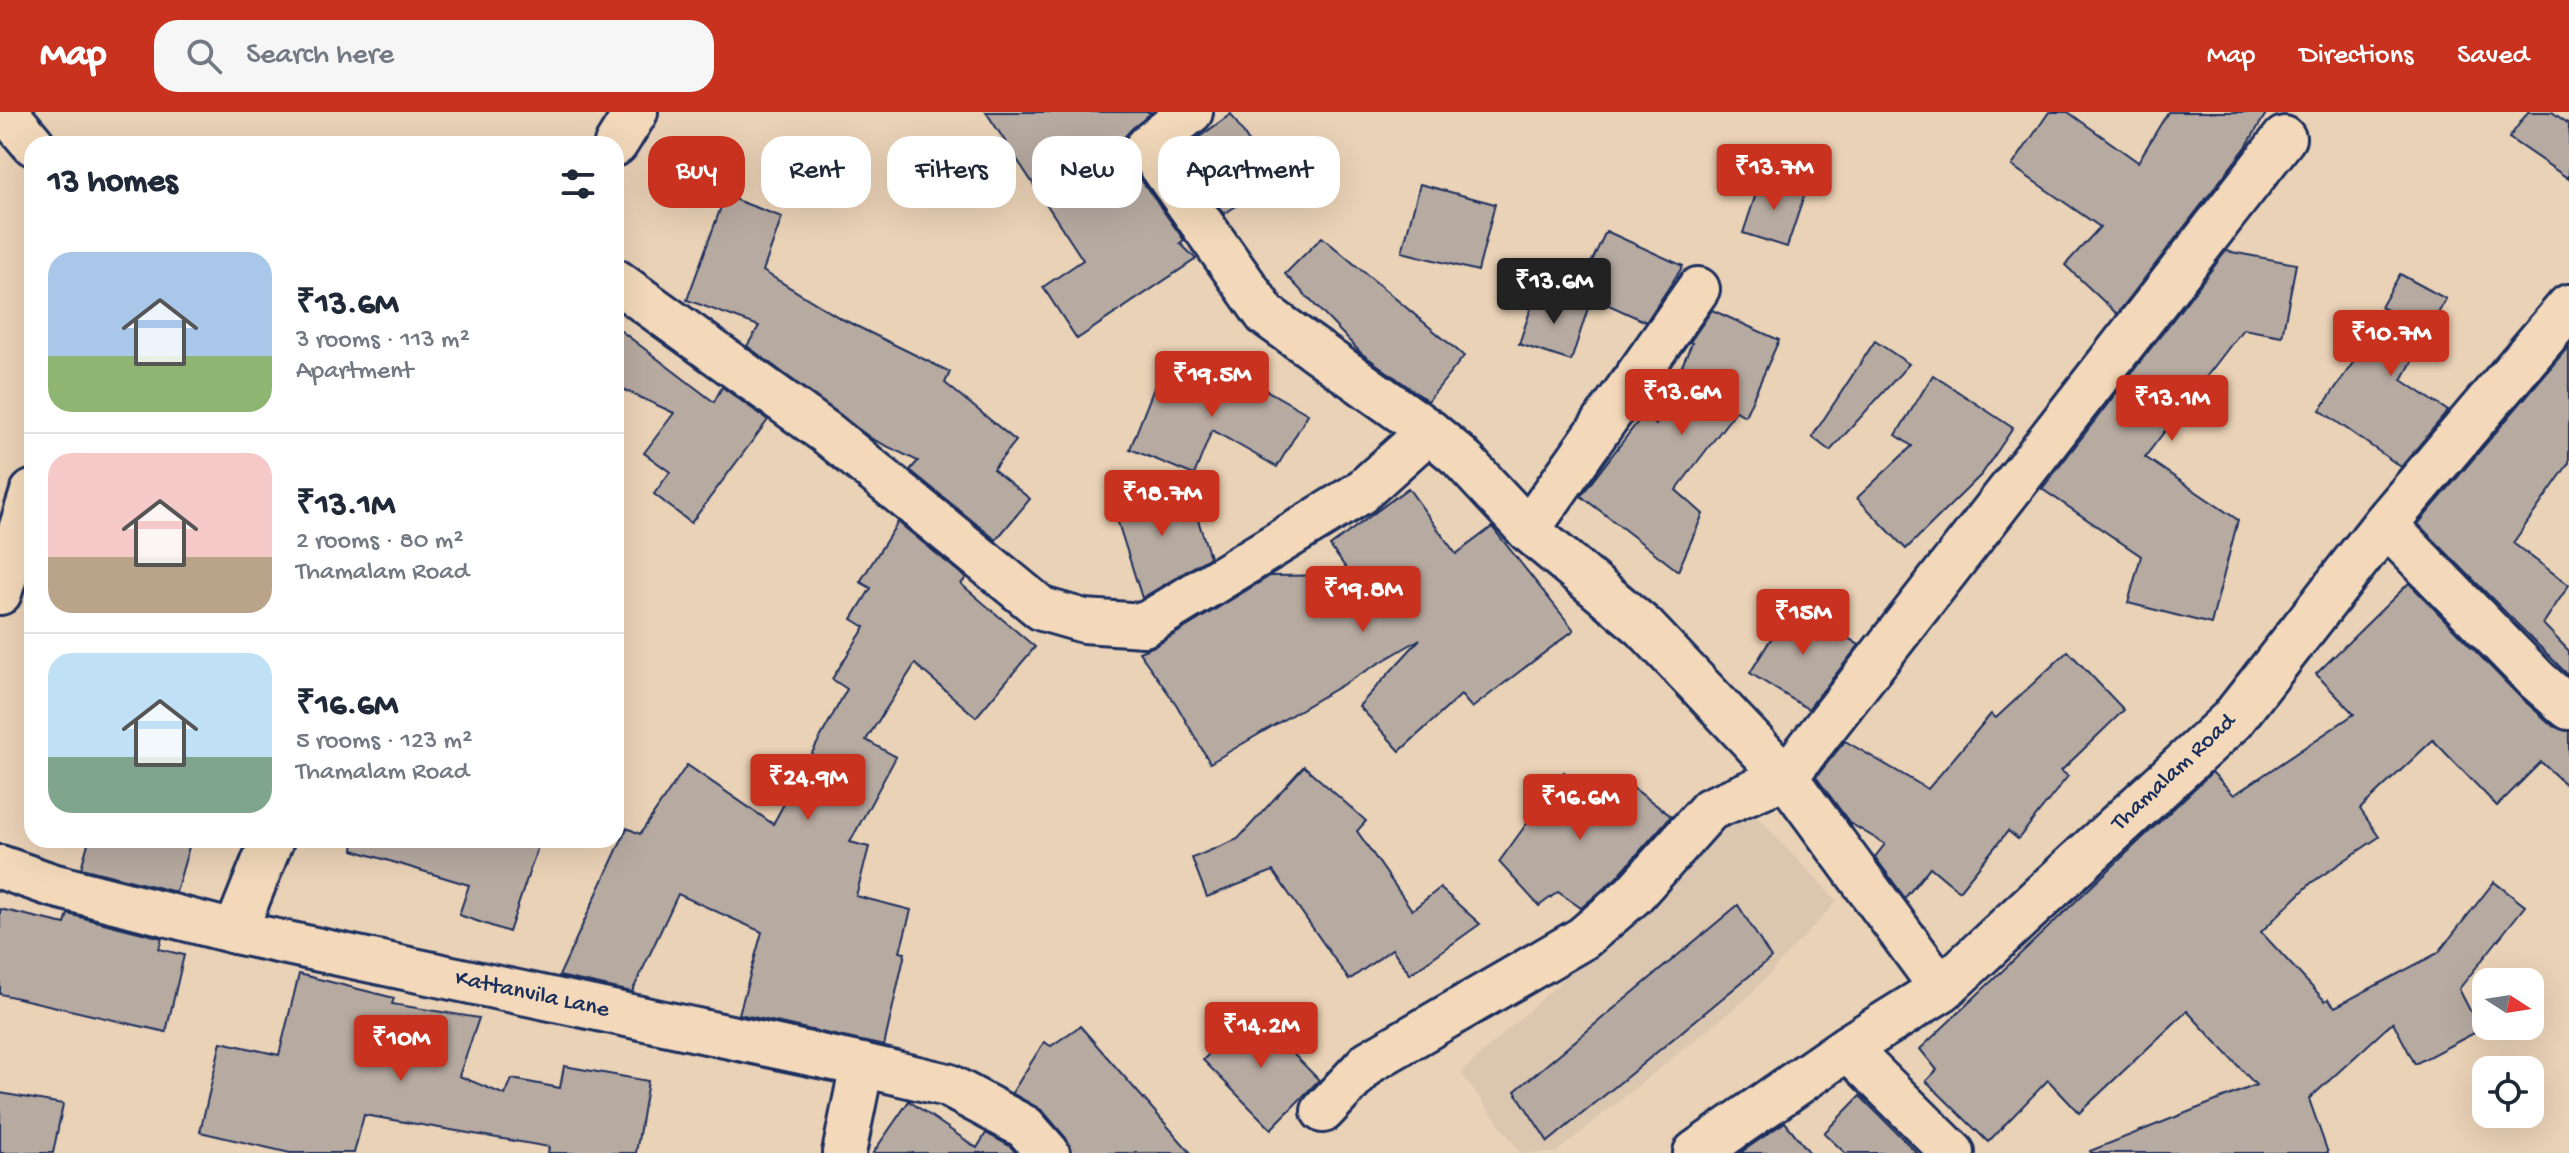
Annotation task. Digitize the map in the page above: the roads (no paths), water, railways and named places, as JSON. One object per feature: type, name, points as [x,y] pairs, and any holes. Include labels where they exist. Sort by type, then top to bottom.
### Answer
[{"type":"street","points":[[6,112],[26,136]]},
{"type":"street","points":[[621,136],[636,112]]},
{"type":"street","points":[[1191,112],[1147,146],[1266,315],[1429,431],[1460,457],[1528,530],[1644,627],[1786,777],[1942,989]]},
{"type":"street","points":[[1323,1111],[1369,1062],[1583,938],[1633,895],[1710,809],[1786,777],[2284,138]]},
{"type":"street","points":[[624,287],[828,434],[1042,609],[1084,621],[1144,625],[1360,493],[1429,431]]},
{"type":"street","points":[[1528,530],[1698,289]]},
{"type":"street","name":"Thamalam Road","points":[[1696,1153],[1847,1048],[1942,989],[2232,720],[2385,524],[2569,307]]},
{"type":"street","points":[[0,593],[24,517]]},
{"type":"street","points":[[2385,524],[2526,669],[2569,708]]},
{"type":"street","points":[[235,932],[269,848]]},
{"type":"street","name":"Kattanvila Lane","points":[[0,867],[52,885],[235,932],[947,1085],[1025,1127],[1048,1153]]},
{"type":"street","points":[[1847,1048],[1953,1153]]},
{"type":"street","points":[[844,1153],[862,1065]]}]
